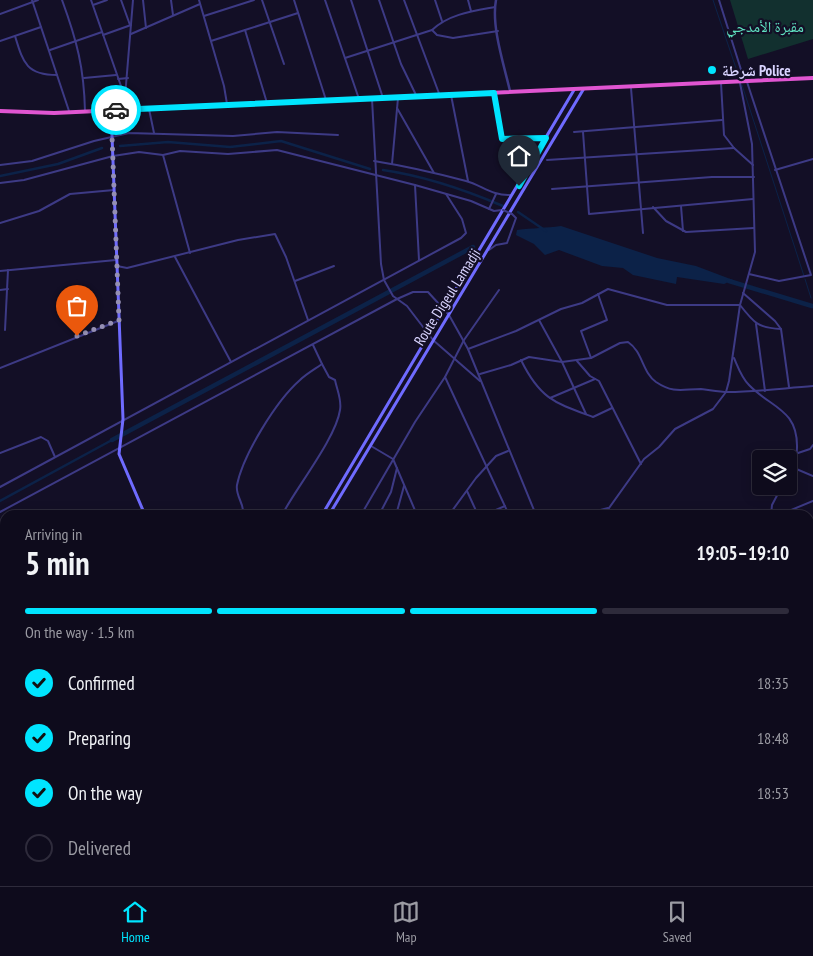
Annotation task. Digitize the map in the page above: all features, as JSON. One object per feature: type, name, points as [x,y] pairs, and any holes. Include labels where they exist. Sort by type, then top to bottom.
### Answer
[{"type":"highway","points":[[0,111],[31,114],[740,83],[813,78]]},
{"type":"main road","name":"Route Digeul Lamadji","points":[[325,510],[430,336],[574,90]]},
{"type":"main road","name":"Route Digeul Lamadji","points":[[332,510],[583,90]]},
{"type":"main road","points":[[111,110],[122,423],[119,454],[143,510]]},
{"type":"street","points":[[0,14],[38,0]]},
{"type":"street","points":[[62,0],[76,42],[84,78],[85,111]]},
{"type":"street","points":[[91,0],[129,109]]},
{"type":"street","points":[[93,5],[107,0]]},
{"type":"street","points":[[121,0],[131,25]]},
{"type":"street","points":[[125,98],[133,0]]},
{"type":"street","points":[[143,0],[146,28]]},
{"type":"street","points":[[171,0],[173,16]]},
{"type":"street","points":[[199,0],[228,105]]},
{"type":"street","points":[[203,16],[254,0]]},
{"type":"street","points":[[262,0],[284,64]]},
{"type":"street","points":[[294,0],[326,101]]},
{"type":"street","points":[[325,0],[359,99]]},
{"type":"street","points":[[351,0],[383,98]]},
{"type":"street","points":[[379,0],[401,64],[417,97]]},
{"type":"street","points":[[404,0],[440,96]]},
{"type":"street","points":[[435,0],[442,21]]},
{"type":"street","points":[[468,0],[471,11]]},
{"type":"street","points":[[496,0],[498,31],[510,93]]},
{"type":"street","points":[[719,0],[811,275],[779,281],[749,274]]},
{"type":"street","points":[[32,1],[70,112]]},
{"type":"street","points":[[131,34],[200,4]]},
{"type":"street","points":[[345,58],[432,30],[442,21],[471,11],[495,7]]},
{"type":"street","points":[[211,41],[298,13]]},
{"type":"street","points":[[50,51],[131,25]]},
{"type":"street","points":[[0,41],[41,27]]},
{"type":"street","points":[[244,30],[267,104]]},
{"type":"street","points":[[432,30],[437,35],[453,38],[498,31]]},
{"type":"street","points":[[15,36],[28,67],[36,72],[58,76]]},
{"type":"street","points":[[84,78],[116,75]]},
{"type":"street","points":[[118,79],[128,78]]},
{"type":"street","points":[[721,83],[724,135],[734,148],[753,165]]},
{"type":"street","points":[[600,510],[608,508],[641,464],[668,438],[671,432],[711,411],[726,392],[734,358],[740,305],[755,254],[754,177],[750,126],[740,83]]},
{"type":"street","points":[[631,88],[643,233]]},
{"type":"street","points":[[494,93],[502,139],[546,138]]},
{"type":"street","points":[[451,95],[468,182]]},
{"type":"street","points":[[392,164],[398,98]]},
{"type":"street","points":[[372,99],[374,161],[381,264],[384,280],[391,293],[406,306],[433,340],[482,382]]},
{"type":"street","points":[[397,108],[435,174]]},
{"type":"street","points":[[149,109],[154,133]]},
{"type":"street","points":[[574,132],[722,120]]},
{"type":"street","points":[[0,165],[32,161],[112,136],[154,133],[233,136],[277,132],[338,136]]},
{"type":"street","points":[[583,132],[589,214],[753,199]]},
{"type":"street","points":[[547,160],[734,148]]},
{"type":"street","points":[[0,183],[24,180],[112,156],[139,152],[163,155],[180,151],[228,154],[282,150],[375,176],[416,185],[471,201],[489,209],[503,210],[512,214],[516,218],[507,243],[496,245],[489,250]]},
{"type":"street","points":[[163,155],[190,253]]},
{"type":"street","points":[[775,170],[813,159]]},
{"type":"street","points":[[374,161],[468,182],[496,194],[510,195]]},
{"type":"street","points":[[552,189],[712,177],[754,177]]},
{"type":"street","points":[[416,185],[419,261]]},
{"type":"street","points":[[0,223],[39,211],[70,194],[114,190]]},
{"type":"street","points":[[0,487],[122,423],[308,320],[462,238],[466,233],[462,220],[446,194]]},
{"type":"street","points":[[489,209],[496,194]]},
{"type":"street","points":[[681,205],[683,231]]},
{"type":"street","points":[[653,207],[666,221],[683,231],[754,228]]},
{"type":"street","points":[[117,266],[127,268],[238,240],[275,234],[308,320]]},
{"type":"street","points":[[175,257],[231,362]]},
{"type":"street","points":[[0,271],[116,260]]},
{"type":"street","points":[[294,281],[334,266]]},
{"type":"street","points":[[5,330],[8,270]]},
{"type":"street","points":[[0,290],[8,289]]},
{"type":"street","points":[[468,350],[611,289],[667,305],[740,305],[756,324],[765,328],[781,330]]},
{"type":"street","points":[[364,510],[445,377],[464,340],[499,290]]},
{"type":"street","points":[[4,510],[413,292],[428,292],[449,315],[464,340],[534,510]]},
{"type":"street","points":[[744,293],[775,321],[781,330],[789,388]]},
{"type":"street","points":[[591,358],[581,331],[607,320],[598,294]]},
{"type":"street","points":[[0,368],[119,320]]},
{"type":"street","points":[[539,320],[562,362],[586,415]]},
{"type":"street","points":[[756,324],[766,390]]},
{"type":"street","points":[[479,374],[529,357],[562,362],[591,358],[620,343],[628,342],[638,350],[651,378],[659,384],[682,392],[699,389],[726,392],[757,391],[813,386]]},
{"type":"street","points":[[285,510],[340,415],[341,404],[335,380],[329,377],[313,345]]},
{"type":"street","points":[[734,358],[744,378],[792,420],[798,438],[797,453],[810,449],[813,444]]},
{"type":"street","points":[[520,360],[532,383],[550,398],[568,409],[593,417],[612,408]]},
{"type":"street","points":[[577,361],[599,381],[641,464]]},
{"type":"street","points":[[242,510],[236,488],[250,449],[285,395],[300,380],[322,364]]},
{"type":"street","points":[[445,377],[507,510]]},
{"type":"street","points":[[550,398],[595,379]]},
{"type":"street","points":[[0,453],[41,437],[48,442],[56,457]]},
{"type":"street","points":[[371,446],[393,460],[415,510]]},
{"type":"street","points":[[453,510],[467,490],[496,456],[508,451]]},
{"type":"street","points":[[382,510],[391,492],[397,468]]},
{"type":"street","points":[[797,469],[813,476]]},
{"type":"street","points":[[397,510],[404,485]]},
{"type":"street","points":[[467,490],[476,510]]},
{"type":"street","points":[[772,510],[777,495]]},
{"type":"street","points":[[791,510],[813,501]]},
{"type":"street","points":[[496,510],[505,506]]},
{"type":"green space","name":"مقبرة الأمدجي","points":[[730,0],[813,0],[813,39],[748,59]]},
{"type":"water","points":[[561,226],[657,258],[696,266],[733,280],[724,284],[677,277],[676,284],[633,275],[623,268],[602,266],[559,250],[545,255],[534,244],[516,235],[517,230]]},
{"type":"waterway","points":[[713,0],[740,80]]},
{"type":"waterway","points":[[742,85],[804,276]]},
{"type":"waterway","points":[[120,146],[168,142],[230,147],[281,141],[370,169]]},
{"type":"waterway","points":[[0,176],[58,164],[102,148]]},
{"type":"waterway","points":[[383,170],[444,184],[503,206]]},
{"type":"waterway","points":[[518,212],[546,231]]},
{"type":"waterway","points":[[112,440],[473,247]]},
{"type":"waterway","points":[[805,279],[811,298]]},
{"type":"waterway","points":[[729,281],[812,306]]},
{"type":"waterway","points":[[0,501],[112,440]]},
{"type":"way so far","points":[[77,336],[119,320],[111,110],[116,110]]},
{"type":"place","name":"شرطة Police","points":[[712,70]]},
{"type":"route","points":[[116,110],[494,93],[500,137],[502,139],[546,138],[519,186]]}]
